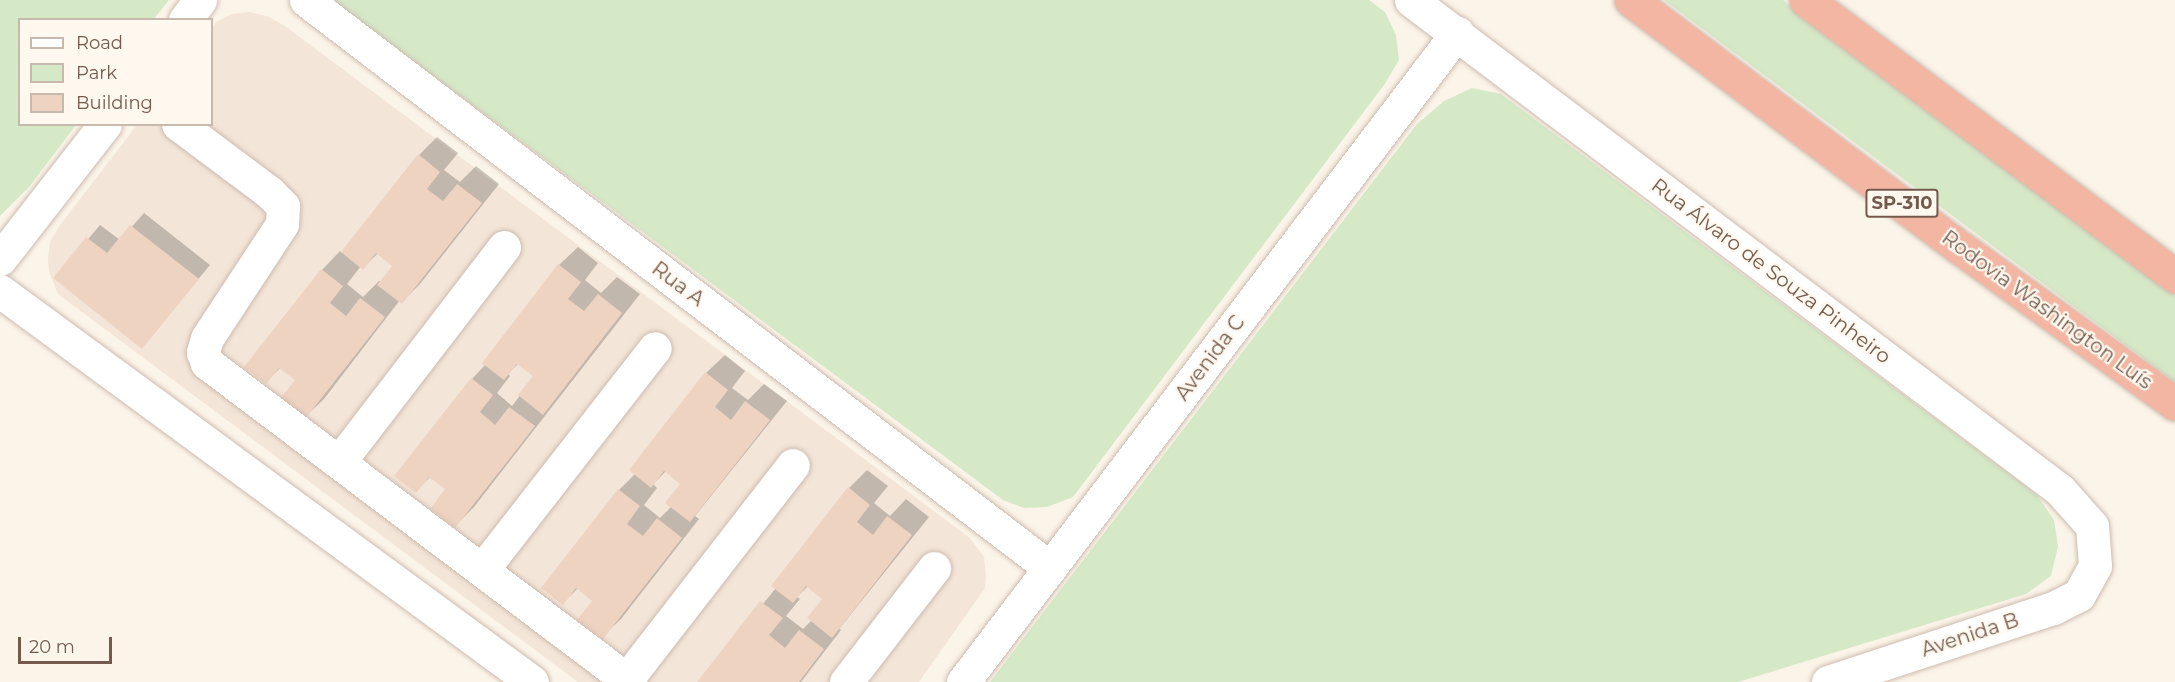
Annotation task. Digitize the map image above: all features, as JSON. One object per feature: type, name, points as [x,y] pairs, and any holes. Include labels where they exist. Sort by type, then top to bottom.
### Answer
[{"type":"highway","name":"Rodovia Washington Luís","points":[[1631,0],[1962,249],[2175,404]]},
{"type":"highway","points":[[1806,0],[2175,276]]},
{"type":"street","points":[[186,18],[200,0]]},
{"type":"street","name":"Rua A","points":[[306,0],[1050,568]]},
{"type":"street","name":"Rua Álvaro de Souza Pinheiro","points":[[1411,0],[2060,490],[2092,526],[2095,566]]},
{"type":"street","name":"Avenida C","points":[[963,682],[1457,33]]},
{"type":"street","points":[[0,259],[103,126]]},
{"type":"street","points":[[181,126],[268,192],[282,206],[282,224],[207,338],[203,352],[207,363],[628,681],[793,465]]},
{"type":"street","points":[[339,462],[504,247]]},
{"type":"street","points":[[0,291],[532,682]]},
{"type":"street","points":[[482,570],[655,348]]},
{"type":"street","name":"Avenida B","points":[[1828,682],[2053,608],[2079,595],[2095,566]]},
{"type":"street","points":[[846,682],[934,568]]},
{"type":"shaded area","points":[[250,12],[269,17],[285,26],[970,538],[984,557],[985,588],[919,682],[578,682],[58,294],[49,272],[50,242],[60,225],[136,126],[213,126],[213,26],[216,22],[232,14]]},
{"type":"green space","points":[[0,0],[169,0],[155,18],[18,18],[18,126],[75,126],[29,187],[0,216]]},
{"type":"green space","points":[[331,0],[1369,0],[1385,12],[1396,35],[1399,60],[1384,85],[1073,497],[1047,507],[1024,508],[1003,500]]},
{"type":"green space","points":[[1664,0],[1783,0],[2175,293],[2175,382]]},
{"type":"green space","points":[[1472,88],[1501,94],[2036,494],[2054,520],[2058,546],[2051,576],[2026,594],[1738,682],[990,682],[1417,124],[1444,101]]},
{"type":"building","points":[[418,154],[440,172],[427,189],[443,201],[457,184],[482,203],[402,304],[377,285],[392,266],[376,253],[363,270],[341,252]]},
{"type":"building","points":[[130,225],[199,279],[142,349],[53,278],[86,237],[107,253]]},
{"type":"building","points":[[558,264],[581,282],[568,299],[584,311],[598,294],[622,313],[543,415],[518,395],[533,376],[517,364],[504,380],[482,363]]},
{"type":"building","points":[[321,269],[343,286],[330,303],[346,316],[360,298],[385,317],[305,419],[280,399],[295,380],[279,368],[266,384],[244,367]]},
{"type":"building","points":[[705,372],[728,390],[715,407],[731,420],[745,401],[770,420],[690,522],[665,503],[680,484],[664,471],[651,488],[629,470]]},
{"type":"building","points":[[471,378],[493,395],[480,412],[495,425],[509,407],[535,426],[455,528],[430,509],[445,489],[429,477],[416,493],[394,476]]},
{"type":"building","points":[[848,487],[870,505],[857,522],[873,535],[887,516],[912,535],[832,638],[807,618],[822,599],[806,586],[793,603],[771,586]]},
{"type":"building","points":[[618,489],[640,506],[627,524],[643,536],[657,518],[682,538],[603,639],[577,620],[592,601],[576,588],[563,605],[541,588]]},
{"type":"building","points":[[760,601],[783,618],[769,635],[785,648],[799,630],[824,649],[799,682],[697,682]]}]
